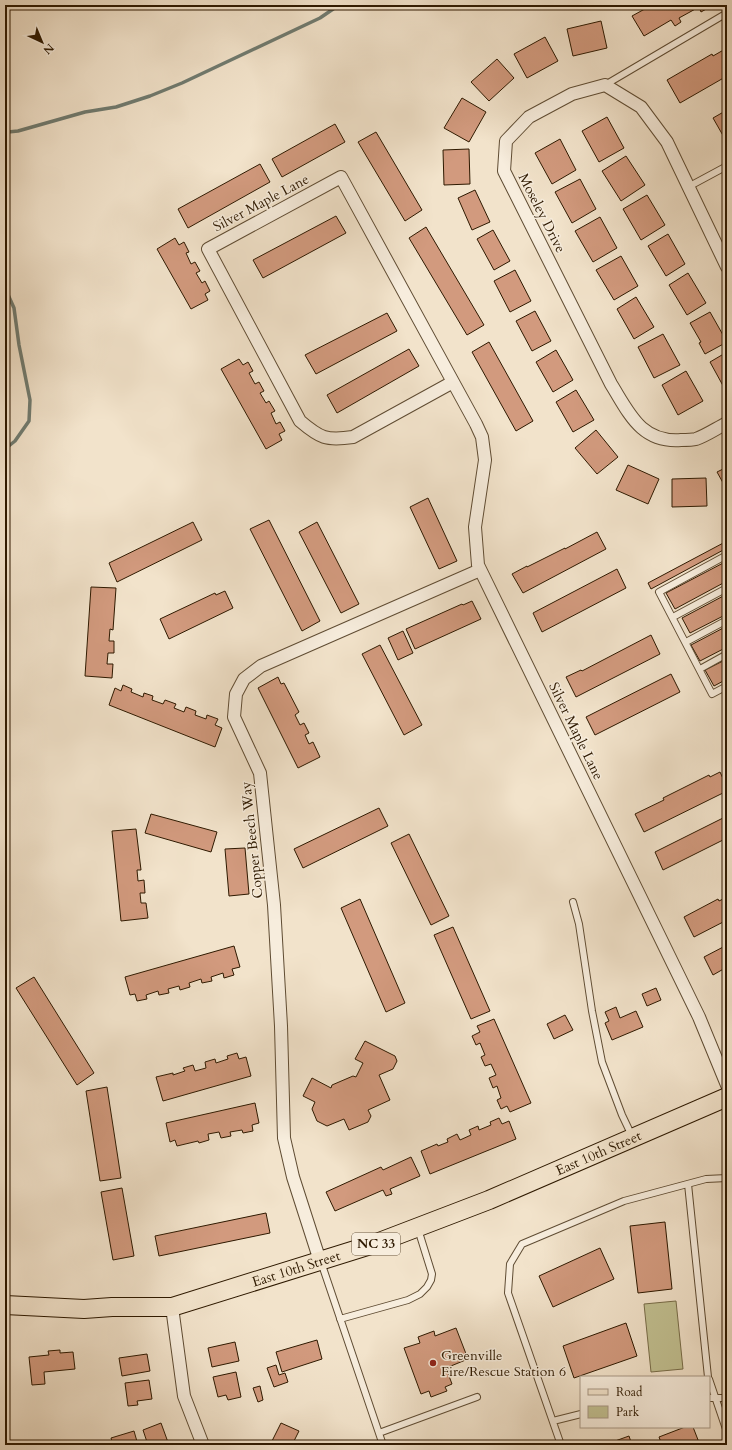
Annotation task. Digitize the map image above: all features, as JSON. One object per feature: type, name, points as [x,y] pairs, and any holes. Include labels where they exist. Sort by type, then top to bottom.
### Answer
[{"type":"main road","name":"East 10th Street","points":[[5,1305],[84,1309],[112,1307],[172,1307],[374,1244],[489,1200],[727,1097]]},
{"type":"street","points":[[605,85],[642,107],[667,142],[727,267]]},
{"type":"street","name":"Moseley Drive","points":[[605,85],[572,94],[529,117],[506,141],[504,171],[611,384],[626,409],[643,430],[659,438],[671,441],[696,439],[727,423]]},
{"type":"street","name":"Silver Maple Lane","points":[[453,382],[353,437],[336,440],[316,434],[300,421],[208,249],[341,177],[453,382],[482,437],[485,460],[475,527],[478,565],[699,1017],[727,1085]]},
{"type":"street","name":"Copper Beech Way","points":[[320,1261],[293,1177],[284,1138],[281,1026],[274,905],[260,773],[234,717],[236,694],[244,678],[261,666],[480,570]]},
{"type":"street","points":[[172,1307],[184,1396],[203,1445]]},
{"type":"lane","points":[[605,85],[727,13]]},
{"type":"lane","points":[[688,186],[727,166]]},
{"type":"lane","points":[[727,555],[659,592],[712,694],[727,686]]},
{"type":"lane","points":[[672,617],[727,588]]},
{"type":"lane","points":[[686,642],[727,620]]},
{"type":"lane","points":[[700,669],[727,654]]},
{"type":"lane","points":[[573,902],[602,1062],[622,1115],[633,1138]]},
{"type":"lane","points":[[561,1445],[508,1293],[510,1264],[522,1244],[624,1201],[706,1179],[727,1178]]},
{"type":"lane","points":[[688,1184],[709,1376]]},
{"type":"lane","points":[[340,1319],[408,1300],[420,1294],[427,1287],[431,1280],[432,1274],[418,1227]]},
{"type":"lane","points":[[320,1261],[384,1445]]},
{"type":"lane","points":[[710,1385],[712,1398],[727,1432]]},
{"type":"lane","points":[[379,1433],[477,1397]]},
{"type":"lane","points":[[712,1398],[727,1398]]},
{"type":"lane","points":[[553,1421],[580,1414]]},
{"type":"green space","points":[[676,1301],[683,1369],[651,1372],[644,1304]]},
{"type":"building","points":[[652,5],[706,5],[708,8],[701,12],[699,7],[679,18],[681,22],[675,26],[671,20],[644,36],[632,16]]},
{"type":"building","points":[[601,21],[607,48],[573,56],[567,29]]},
{"type":"building","points":[[545,37],[558,61],[527,78],[514,54]]},
{"type":"building","points":[[727,48],[727,76],[680,103],[667,80],[712,54],[713,56]]},
{"type":"building","points":[[497,59],[514,78],[489,101],[471,82]]},
{"type":"building","points":[[462,98],[486,112],[469,142],[444,128]]},
{"type":"building","points":[[727,110],[727,137],[725,139],[713,118]]},
{"type":"building","points":[[607,117],[624,148],[599,162],[582,131]]},
{"type":"building","points":[[335,124],[345,142],[282,177],[272,159]]},
{"type":"building","points":[[376,132],[422,210],[405,221],[358,142]]},
{"type":"building","points":[[560,139],[576,170],[552,184],[535,153]]},
{"type":"building","points":[[469,149],[470,184],[444,185],[443,150]]},
{"type":"building","points":[[626,156],[645,185],[621,201],[602,171]]},
{"type":"building","points":[[260,164],[270,182],[188,228],[178,209]]},
{"type":"building","points":[[580,179],[596,209],[572,223],[555,192]]},
{"type":"building","points":[[475,190],[490,222],[472,230],[458,198]]},
{"type":"building","points":[[647,195],[665,225],[641,240],[623,209]]},
{"type":"building","points":[[336,216],[346,233],[263,278],[253,260]]},
{"type":"building","points":[[600,217],[617,248],[593,262],[575,231]]},
{"type":"building","points":[[426,227],[484,325],[467,335],[409,238]]},
{"type":"building","points":[[493,230],[510,261],[494,270],[477,239]]},
{"type":"building","points":[[668,234],[685,264],[666,276],[648,246]]},
{"type":"building","points":[[175,238],[179,245],[184,242],[189,252],[186,253],[191,264],[195,262],[200,271],[196,273],[202,283],[205,281],[210,291],[205,294],[208,300],[191,309],[157,249]]},
{"type":"building","points":[[621,256],[638,286],[614,300],[596,270]]},
{"type":"building","points":[[515,270],[531,301],[510,312],[494,281]]},
{"type":"building","points":[[688,273],[706,303],[687,315],[669,285]]},
{"type":"building","points":[[636,297],[654,327],[634,339],[617,309]]},
{"type":"building","points":[[535,311],[551,341],[532,351],[516,321]]},
{"type":"building","points":[[710,312],[727,342],[705,354],[699,343],[701,342],[690,323]]},
{"type":"building","points":[[387,313],[397,331],[316,374],[305,355]]},
{"type":"building","points":[[663,334],[680,365],[654,378],[638,347]]},
{"type":"building","points":[[489,342],[533,421],[516,431],[472,352]]},
{"type":"building","points":[[409,349],[419,366],[337,413],[327,395]]},
{"type":"building","points":[[556,350],[573,380],[553,392],[536,362]]},
{"type":"building","points":[[727,352],[727,393],[710,362]]},
{"type":"building","points":[[239,359],[243,365],[248,362],[253,371],[249,373],[255,384],[259,382],[264,391],[260,393],[266,403],[269,401],[275,411],[271,413],[276,424],[280,422],[285,431],[279,434],[282,440],[266,449],[221,369]]},
{"type":"building","points":[[686,371],[703,401],[678,415],[662,385]]},
{"type":"building","points":[[576,390],[594,420],[573,432],[556,402]]},
{"type":"building","points":[[596,430],[618,457],[597,474],[575,448]]},
{"type":"building","points":[[628,465],[659,479],[648,504],[616,490]]},
{"type":"building","points":[[727,467],[727,490],[717,472]]},
{"type":"building","points":[[706,478],[707,506],[672,507],[672,479]]},
{"type":"building","points":[[428,498],[457,561],[439,569],[410,507]]},
{"type":"building","points":[[269,520],[320,621],[302,631],[250,529]]},
{"type":"building","points":[[193,522],[202,540],[117,582],[109,563]]},
{"type":"building","points":[[317,522],[359,604],[341,613],[299,532]]},
{"type":"building","points":[[597,532],[606,549],[523,593],[512,574]]},
{"type":"building","points":[[727,541],[727,548],[651,589],[648,583]]},
{"type":"building","points":[[727,561],[727,581],[675,609],[666,593]]},
{"type":"building","points":[[617,569],[626,588],[542,632],[533,613]]},
{"type":"building","points":[[91,587],[116,588],[113,630],[110,629],[109,641],[114,641],[114,653],[108,653],[107,664],[113,664],[112,678],[85,676]]},
{"type":"building","points":[[225,591],[233,608],[169,639],[160,619],[215,593],[216,595]]},
{"type":"building","points":[[727,594],[727,614],[690,633],[682,618]]},
{"type":"building","points":[[472,601],[481,619],[415,649],[406,629]]},
{"type":"building","points":[[727,626],[727,647],[700,661],[691,645]]},
{"type":"building","points":[[403,631],[413,653],[398,660],[388,638]]},
{"type":"building","points":[[651,635],[660,654],[576,697],[566,677],[581,670],[582,671]]},
{"type":"building","points":[[380,645],[422,725],[404,735],[362,654]]},
{"type":"building","points":[[727,659],[727,679],[714,686],[705,670]]},
{"type":"building","points":[[671,674],[680,692],[595,735],[586,717]]},
{"type":"building","points":[[278,677],[281,684],[284,683],[299,712],[295,715],[300,725],[304,723],[309,733],[305,735],[309,744],[313,742],[320,757],[298,768],[258,688]]},
{"type":"building","points":[[123,685],[132,689],[131,692],[143,697],[144,693],[153,696],[152,700],[163,704],[165,700],[176,704],[174,708],[184,712],[186,707],[196,711],[195,715],[206,719],[207,715],[218,719],[215,725],[222,728],[215,747],[109,705],[115,688],[121,691]]},
{"type":"building","points":[[720,772],[727,787],[727,791],[644,832],[635,814],[709,775],[710,777]]},
{"type":"building","points":[[379,808],[388,826],[303,868],[294,849]]},
{"type":"building","points":[[151,814],[217,832],[211,852],[145,833]]},
{"type":"building","points":[[727,816],[727,838],[663,870],[655,852]]},
{"type":"building","points":[[136,829],[141,870],[137,870],[138,881],[144,880],[145,893],[140,893],[141,903],[146,903],[148,918],[121,921],[112,831]]},
{"type":"building","points":[[409,834],[449,916],[431,925],[391,843]]},
{"type":"building","points":[[245,848],[249,894],[229,896],[225,849]]},
{"type":"building","points":[[727,897],[727,920],[694,937],[684,917],[718,899],[719,901]]},
{"type":"building","points":[[360,899],[405,1003],[386,1012],[341,908]]},
{"type":"building","points":[[453,927],[490,1011],[471,1019],[434,935]]},
{"type":"building","points":[[727,945],[727,967],[713,975],[704,957]]},
{"type":"building","points":[[234,946],[240,967],[232,969],[234,975],[224,978],[223,973],[211,977],[212,981],[202,983],[201,979],[189,983],[190,987],[180,990],[179,986],[168,989],[169,993],[159,995],[158,991],[146,995],[147,999],[137,1001],[135,994],[130,995],[125,977]]},
{"type":"building","points":[[34,977],[94,1073],[77,1085],[16,988]]},
{"type":"building","points":[[656,988],[661,1000],[647,1006],[642,994]]},
{"type":"building","points":[[616,1007],[620,1018],[636,1011],[643,1027],[612,1040],[605,1023],[609,1021],[605,1012]]},
{"type":"building","points":[[565,1015],[573,1030],[554,1039],[547,1024]]},
{"type":"building","points":[[494,1019],[531,1103],[510,1112],[507,1106],[501,1109],[497,1100],[501,1098],[497,1086],[493,1088],[489,1078],[496,1075],[491,1064],[485,1066],[481,1057],[485,1055],[480,1043],[476,1045],[472,1036],[480,1032],[477,1026]]},
{"type":"building","points":[[365,1041],[395,1056],[397,1061],[393,1069],[379,1075],[390,1100],[368,1110],[371,1116],[368,1122],[349,1130],[344,1119],[327,1126],[317,1121],[312,1109],[315,1102],[303,1096],[312,1078],[331,1088],[332,1085],[353,1076],[356,1077],[363,1063],[355,1059]]},
{"type":"building","points":[[237,1053],[239,1059],[246,1057],[251,1076],[163,1101],[156,1077],[173,1073],[173,1075],[185,1071],[183,1068],[193,1065],[195,1071],[206,1068],[205,1062],[215,1059],[216,1063],[228,1059],[227,1056]]},
{"type":"building","points":[[107,1087],[121,1178],[100,1181],[86,1091]]},
{"type":"building","points":[[255,1103],[259,1123],[252,1125],[253,1131],[243,1133],[242,1130],[230,1132],[231,1136],[221,1138],[219,1132],[208,1134],[209,1140],[177,1146],[175,1140],[170,1142],[166,1123]]},
{"type":"building","points":[[499,1118],[502,1124],[509,1121],[516,1139],[430,1174],[421,1151],[437,1144],[438,1146],[448,1142],[447,1139],[457,1134],[460,1140],[471,1135],[469,1130],[478,1126],[479,1130],[491,1125],[490,1122]]},
{"type":"building","points":[[411,1157],[420,1176],[390,1189],[392,1194],[386,1196],[383,1190],[335,1211],[326,1192],[381,1167],[383,1170]]},
{"type":"building","points":[[122,1188],[134,1256],[113,1260],[101,1192]]},
{"type":"building","points":[[266,1213],[270,1233],[159,1256],[155,1236]]},
{"type":"building","points":[[665,1222],[672,1289],[638,1293],[630,1226]]},
{"type":"building","points":[[600,1248],[614,1279],[553,1307],[539,1276]]},
{"type":"building","points":[[626,1323],[637,1356],[574,1378],[563,1346]]},
{"type":"building","name":"Greenville Fire/Rescue Station 6","points":[[456,1328],[468,1359],[446,1368],[452,1384],[445,1387],[447,1391],[431,1397],[429,1391],[421,1394],[404,1348],[420,1343],[418,1337],[434,1331],[435,1336]]},
{"type":"building","points":[[317,1340],[322,1359],[282,1372],[276,1352]]},
{"type":"building","points":[[235,1342],[239,1361],[212,1367],[208,1348]]},
{"type":"building","points":[[60,1350],[60,1353],[73,1352],[75,1369],[44,1372],[45,1384],[32,1385],[29,1357],[49,1355],[48,1351]]},
{"type":"building","points":[[147,1354],[150,1371],[122,1376],[119,1358]]},
{"type":"building","points":[[276,1365],[279,1375],[285,1373],[288,1382],[274,1387],[267,1368]]},
{"type":"building","points":[[236,1372],[241,1397],[228,1400],[226,1395],[218,1397],[213,1377]]},
{"type":"building","points":[[149,1380],[152,1399],[137,1401],[138,1405],[128,1406],[125,1383]]},
{"type":"building","points":[[260,1386],[263,1400],[258,1402],[253,1388]]},
{"type":"building","points":[[161,1423],[169,1445],[148,1445],[143,1430]]},
{"type":"building","points":[[281,1423],[299,1431],[292,1445],[270,1445]]},
{"type":"building","points":[[682,1428],[693,1428],[700,1445],[662,1445],[659,1437]]},
{"type":"building","points":[[134,1431],[138,1445],[113,1445],[111,1438]]},
{"type":"building","points":[[629,1436],[632,1445],[604,1445]]},
{"type":"waterway","points":[[5,130],[8,132],[18,131],[85,112],[116,107],[150,96],[182,83],[320,18],[339,5]]},
{"type":"waterway","points":[[5,288],[14,308],[19,345],[30,400],[29,421],[15,441],[5,449]]},
{"type":"place","name":"Greenville Fire/Rescue Station 6","points":[[433,1363]]}]
